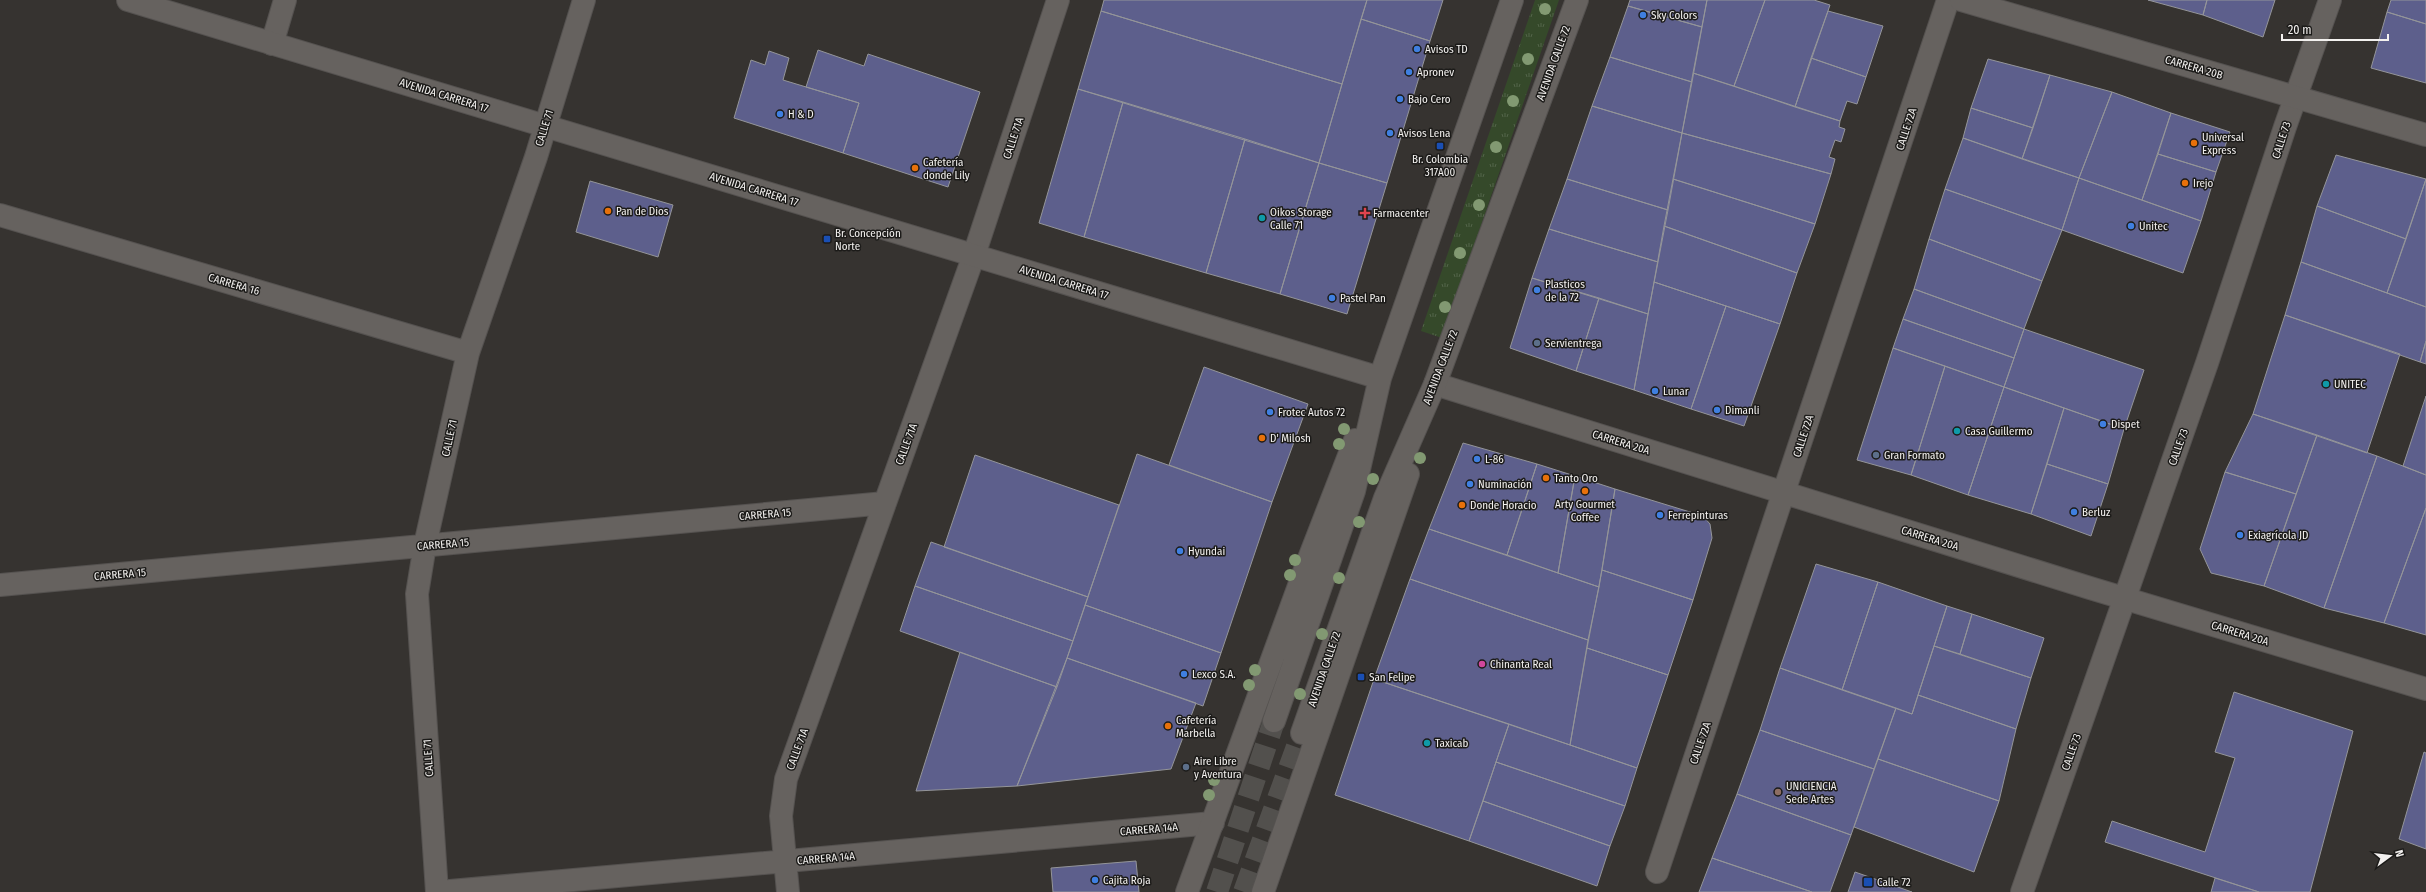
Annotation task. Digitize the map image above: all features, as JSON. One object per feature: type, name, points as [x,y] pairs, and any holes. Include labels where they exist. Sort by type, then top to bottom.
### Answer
[{"type":"street","name":"AVENIDA CARRERA 17","points":[[128,0],[1380,378]]},
{"type":"street","points":[[272,44],[285,0]]},
{"type":"street","name":"CALLE 71","points":[[438,892],[417,594],[425,545],[468,353],[545,126],[584,0]]},
{"type":"street","name":"CALLE 71A","points":[[788,892],[781,816],[786,779],[974,255],[1058,0]]},
{"type":"street","points":[[1187,892],[1335,489],[1380,378],[1512,0]]},
{"type":"street","name":"AVENIDA CALLE 72","points":[[1302,733],[1384,498],[1435,384],[1577,0]]},
{"type":"street","name":"CALLE 72A","points":[[1657,872],[1948,0]]},
{"type":"street","name":"CARRERA 20B","points":[[1961,0],[2296,96],[2426,135]]},
{"type":"street","name":"CALLE 73","points":[[2022,892],[2221,322],[2296,96],[2330,0]]},
{"type":"street","name":"CARRERA 16","points":[[0,215],[468,353]]},
{"type":"street","points":[[1274,720],[1354,491],[1380,378]]},
{"type":"street","points":[[1263,892],[1399,504],[1435,384]]},
{"type":"street","name":"CARRERA 20A","points":[[1435,384],[2124,598],[2426,689]]},
{"type":"street","name":"CARRERA 15","points":[[0,585],[885,503]]},
{"type":"street","name":"CARRERA 14A","points":[[438,892],[1213,823]]},
{"type":"green space","points":[[1535,0],[1559,0],[1442,338],[1421,331]]},
{"type":"building","points":[[1104,0],[1367,0],[1342,84],[1101,11]]},
{"type":"building","points":[[1367,0],[1443,0],[1430,41],[1361,19]]},
{"type":"building","points":[[1630,0],[1707,0],[1702,27],[1628,6]]},
{"type":"building","points":[[1707,0],[1765,0],[1734,86],[1693,73]]},
{"type":"building","points":[[1765,0],[1814,0],[1830,5],[1795,107],[1734,86]]},
{"type":"building","points":[[2148,0],[2207,0],[2203,15]]},
{"type":"building","points":[[2207,0],[2275,0],[2263,37],[2203,15]]},
{"type":"building","points":[[2391,0],[2426,0],[2426,24],[2387,12]]},
{"type":"building","points":[[1628,6],[1702,27],[1692,82],[1610,57]]},
{"type":"building","points":[[1101,11],[1342,84],[1319,163],[1078,89]]},
{"type":"building","points":[[1828,11],[1883,26],[1866,77],[1811,58]]},
{"type":"building","points":[[2387,12],[2426,24],[2426,83],[2371,68]]},
{"type":"building","points":[[1361,19],[1430,41],[1387,183],[1319,163]]},
{"type":"building","points":[[818,50],[864,66],[868,54],[980,92],[948,187],[843,153],[859,103],[806,87]]},
{"type":"building","points":[[769,51],[789,58],[783,80],[859,103],[843,153],[734,118],[751,60],[765,65]]},
{"type":"building","points":[[1610,57],[1692,82],[1682,133],[1592,106]]},
{"type":"building","points":[[1811,58],[1866,77],[1857,104],[1847,101],[1840,121],[1795,107]]},
{"type":"building","points":[[1988,59],[2050,75],[2033,128],[1971,108]]},
{"type":"building","points":[[1693,73],[1840,121],[1839,127],[1845,129],[1841,142],[1835,140],[1829,157],[1835,159],[1831,174],[1682,133]]},
{"type":"building","points":[[2050,75],[2112,92],[2079,178],[2022,159]]},
{"type":"building","points":[[1078,89],[1123,102],[1084,237],[1039,223]]},
{"type":"building","points":[[2112,92],[2171,113],[2142,200],[2079,178]]},
{"type":"building","points":[[1123,102],[1245,139],[1206,273],[1084,237]]},
{"type":"building","points":[[1592,106],[1682,133],[1668,210],[1567,179]]},
{"type":"building","points":[[1971,108],[2033,128],[2022,159],[1963,138]]},
{"type":"building","name":"Universal Express","points":[[2171,113],[2230,132],[2216,172],[2158,154]]},
{"type":"building","points":[[1682,133],[1831,174],[1815,224],[1673,179]]},
{"type":"building","points":[[1963,138],[2079,178],[2062,230],[1945,189]]},
{"type":"building","name":"Oikos Storage Calle 71","points":[[1245,139],[1319,163],[1280,294],[1206,273]]},
{"type":"building","points":[[2158,154],[2216,172],[2201,221],[2142,200]]},
{"type":"building","points":[[2336,155],[2426,179],[2406,239],[2317,206]]},
{"type":"building","points":[[1319,163],[1387,183],[1347,314],[1280,294]]},
{"type":"building","name":"Unitec","points":[[2079,178],[2201,221],[2183,273],[2062,230]]},
{"type":"building","points":[[1567,179],[1668,210],[1658,262],[1549,229]]},
{"type":"building","points":[[1673,179],[1815,224],[1797,273],[1664,226]]},
{"type":"building","points":[[2426,179],[2426,307],[2387,293]]},
{"type":"building","points":[[590,181],[673,205],[658,257],[576,232]]},
{"type":"building","points":[[1945,189],[2062,230],[2042,281],[1929,239]]},
{"type":"building","points":[[2317,206],[2406,239],[2387,293],[2301,262]]},
{"type":"building","points":[[1664,226],[1797,273],[1780,324],[1654,282]]},
{"type":"building","points":[[1549,229],[1658,262],[1648,314],[1532,278]]},
{"type":"building","points":[[1929,239],[2042,281],[2024,329],[1914,289]]},
{"type":"building","points":[[2301,262],[2426,307],[2426,341],[2420,362],[2285,315]]},
{"type":"building","points":[[1532,278],[1599,298],[1576,371],[1510,348]]},
{"type":"building","points":[[1654,282],[1726,306],[1691,409],[1634,390]]},
{"type":"building","points":[[1914,289],[2024,329],[2014,358],[1903,319]]},
{"type":"building","points":[[1599,298],[1648,314],[1634,390],[1576,371]]},
{"type":"building","points":[[1726,306],[1780,324],[1744,426],[1691,409]]},
{"type":"building","name":"UNITEC","points":[[2285,315],[2400,354],[2367,453],[2253,414]]},
{"type":"building","points":[[1903,319],[2014,358],[2004,387],[1893,348]]},
{"type":"building","points":[[2024,329],[2144,370],[2124,429],[2004,387]]},
{"type":"building","points":[[2426,341],[2426,364],[2420,362]]},
{"type":"building","points":[[1893,348],[1945,366],[1911,475],[1857,460]]},
{"type":"building","name":"Casa Guillermo","points":[[1945,366],[2004,387],[1968,495],[1911,475]]},
{"type":"building","points":[[1204,367],[1308,404],[1272,502],[1169,465]]},
{"type":"building","points":[[2004,387],[2064,408],[2031,514],[1968,495]]},
{"type":"building","points":[[2426,396],[2426,475],[2403,466]]},
{"type":"building","points":[[2064,408],[2124,429],[2108,484],[2047,464]]},
{"type":"building","points":[[2253,414],[2317,435],[2296,494],[2225,472]]},
{"type":"building","points":[[2317,435],[2377,456],[2324,608],[2264,586]]},
{"type":"building","points":[[1463,443],[1537,464],[1507,555],[1429,529]]},
{"type":"building","name":"Hyundai","points":[[1137,454],[1272,502],[1221,653],[1085,605]]},
{"type":"building","points":[[975,455],[1119,505],[1088,597],[944,547]]},
{"type":"building","points":[[2377,456],[2426,475],[2426,508],[2384,623],[2324,608]]},
{"type":"building","points":[[1537,464],[1575,476],[1558,573],[1507,555]]},
{"type":"building","points":[[2047,464],[2108,484],[2091,536],[2031,514]]},
{"type":"building","points":[[2225,472],[2296,494],[2264,586],[2211,573],[2200,549]]},
{"type":"building","points":[[1575,476],[1615,489],[1599,587],[1558,573]]},
{"type":"building","points":[[1615,489],[1703,516],[1710,524],[1712,538],[1693,600],[1602,570]]},
{"type":"building","points":[[2426,508],[2426,635],[2384,623]]},
{"type":"building","points":[[1429,529],[1599,587],[1588,640],[1410,579]]},
{"type":"building","points":[[931,542],[1088,597],[1073,641],[915,586]]},
{"type":"building","points":[[1816,564],[1878,582],[1842,690],[1780,668]]},
{"type":"building","points":[[1602,570],[1693,600],[1668,675],[1587,648]]},
{"type":"building","name":"Chinanta Real","points":[[1410,579],[1588,640],[1570,745],[1374,679]]},
{"type":"building","points":[[1878,582],[1947,606],[1912,714],[1842,690]]},
{"type":"building","points":[[915,586],[1073,641],[1057,687],[900,631]]},
{"type":"building","points":[[1085,605],[1221,653],[1203,706],[1067,658]]},
{"type":"building","points":[[1947,606],[1972,614],[1960,654],[1934,646]]},
{"type":"building","points":[[1972,614],[2044,638],[2031,678],[1960,654]]},
{"type":"building","points":[[1934,646],[2031,678],[2016,729],[1918,695]]},
{"type":"building","points":[[1587,648],[1668,675],[1637,768],[1570,745]]},
{"type":"building","points":[[960,652],[1057,687],[1017,786],[916,791]]},
{"type":"building","points":[[1067,658],[1196,703],[1171,769],[1017,786]]},
{"type":"building","points":[[1780,668],[1896,708],[1874,769],[1760,730]]},
{"type":"building","name":"Taxicab","points":[[1374,679],[1509,724],[1469,841],[1335,795]]},
{"type":"building","points":[[2234,692],[2353,731],[2310,892],[2259,892],[2105,842],[2112,821],[2205,852],[2235,758],[2215,752]]},
{"type":"building","points":[[1918,695],[2016,729],[1999,801],[1878,759],[1896,708],[1912,714]]},
{"type":"building","points":[[1509,724],[1637,768],[1625,806],[1496,762]]},
{"type":"building","points":[[1760,730],[1874,769],[1851,835],[1737,794]]},
{"type":"building","points":[[2424,752],[2426,753],[2426,849],[2399,839]]},
{"type":"building","points":[[1878,759],[1999,801],[1974,872],[1854,827]]},
{"type":"building","points":[[1496,762],[1625,806],[1610,846],[1483,801]]},
{"type":"building","points":[[1737,794],[1851,835],[1830,892],[1812,892],[1712,858]]},
{"type":"building","points":[[1483,801],[1610,846],[1597,886],[1469,841]]},
{"type":"building","points":[[1712,858],[1812,892],[1699,892]]},
{"type":"building","name":"Cajita Roja","points":[[1136,861],[1139,892],[1053,892],[1051,868]]},
{"type":"building","name":"Calle 72","points":[[1855,872],[1912,892],[1848,892]]},
{"type":"building","points":[[2215,878],[2259,892],[2211,892]]},
{"type":"tunnel","points":[[1217,892],[1274,721]]},
{"type":"tunnel","points":[[1244,892],[1302,733]]},
{"type":"place","name":"Sky Colors","points":[[1643,15]]},
{"type":"place","name":"Avisos TD","points":[[1417,49]]},
{"type":"place","name":"Apronev","points":[[1409,72]]},
{"type":"place","name":"Bajo Cero","points":[[1400,99]]},
{"type":"place","name":"H & D","points":[[780,114]]},
{"type":"place","name":"Avisos Lena","points":[[1390,133]]},
{"type":"place","name":"Universal Express","points":[[2194,143]]},
{"type":"place","name":"Br. Colombia 317A00","points":[[1440,146]]},
{"type":"place","name":"Cafetería donde Lily","points":[[915,168]]},
{"type":"place","name":"Irejo","points":[[2185,183]]},
{"type":"place","name":"Pan de Dios","points":[[608,211]]},
{"type":"place","name":"Farmacenter","points":[[1365,213]]},
{"type":"place","name":"Oikos Storage Calle 71","points":[[1262,218]]},
{"type":"place","name":"Unitec","points":[[2131,226]]},
{"type":"place","name":"Br. Concepción Norte","points":[[827,239]]},
{"type":"place","name":"Plasticos de la 72","points":[[1537,290]]},
{"type":"place","name":"Pastel Pan","points":[[1332,298]]},
{"type":"place","name":"Servientrega","points":[[1537,343]]},
{"type":"place","name":"UNITEC","points":[[2326,384]]},
{"type":"place","name":"Lunar","points":[[1655,391]]},
{"type":"place","name":"Dimanli","points":[[1717,410]]},
{"type":"place","name":"Frotec Autos 72","points":[[1270,412]]},
{"type":"place","name":"Dispet","points":[[2103,424]]},
{"type":"place","name":"Casa Guillermo","points":[[1957,431]]},
{"type":"place","name":"D' Milosh","points":[[1262,438]]},
{"type":"place","name":"Gran Formato","points":[[1876,455]]},
{"type":"place","name":"L-86","points":[[1477,459]]},
{"type":"place","name":"Tanto Oro","points":[[1546,478]]},
{"type":"place","name":"Numinación","points":[[1470,484]]},
{"type":"place","name":"Arty Gourmet Coffee","points":[[1585,491]]},
{"type":"place","name":"Donde Horacio","points":[[1462,505]]},
{"type":"place","name":"Berluz","points":[[2074,512]]},
{"type":"place","name":"Ferrepinturas","points":[[1660,515]]},
{"type":"place","name":"Exiagrícola JD","points":[[2240,535]]},
{"type":"place","name":"Hyundai","points":[[1180,551]]},
{"type":"place","name":"Chinanta Real","points":[[1482,664]]},
{"type":"place","name":"Lexco S.A.","points":[[1184,674]]},
{"type":"place","name":"San Felipe","points":[[1361,677]]},
{"type":"place","name":"Cafetería Marbella","points":[[1168,726]]},
{"type":"place","name":"Taxicab","points":[[1427,743]]},
{"type":"place","name":"Aire Libre y Aventura","points":[[1186,767]]},
{"type":"place","name":"UNICIENCIA Sede Artes","points":[[1778,792]]},
{"type":"place","name":"Cajita Roja","points":[[1095,880]]},
{"type":"place","name":"Calle 72","points":[[1868,882]]}]
